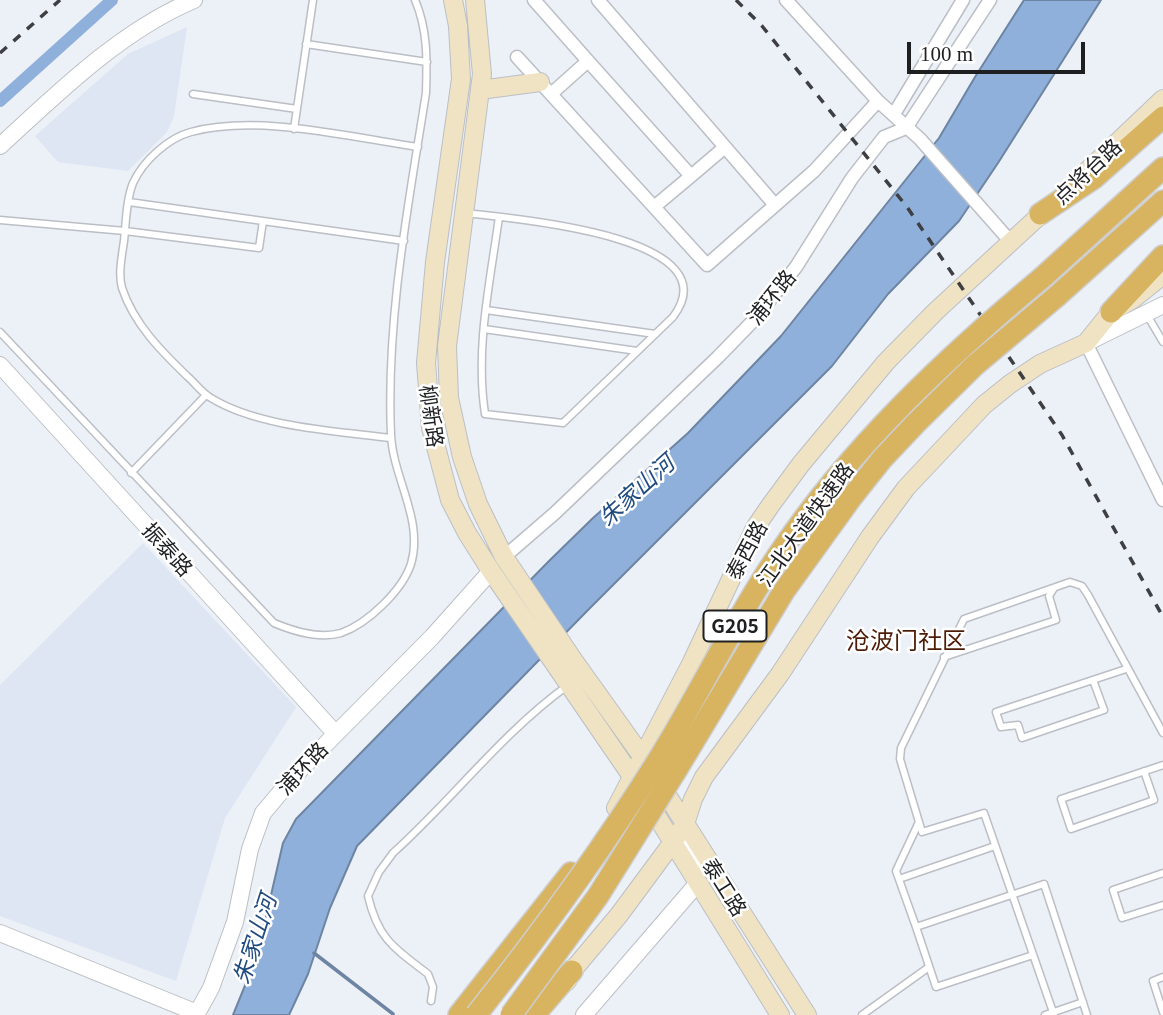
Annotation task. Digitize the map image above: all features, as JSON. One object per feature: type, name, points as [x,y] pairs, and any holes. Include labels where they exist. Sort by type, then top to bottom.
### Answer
[{"type":"highway","points":[[1040,214],[1094,178],[1163,117]]},
{"type":"highway","name":"江北大道快速路","points":[[476,1015],[532,944],[608,839],[661,755],[780,551],[840,474],[917,390],[1163,168]]},
{"type":"highway","name":"江北大道快速路","points":[[511,1015],[598,896],[784,591],[882,459],[975,365],[1163,201]]},
{"type":"highway","points":[[1111,312],[1163,256]]},
{"type":"highway","points":[[459,1015],[565,881],[616,808]]},
{"type":"highway","points":[[534,1015],[572,971]]},
{"type":"main road","name":"柳新路","points":[[453,0],[458,26],[461,79],[427,329],[427,398],[431,428],[450,500],[467,533],[551,660],[634,778]]},
{"type":"main road","name":"柳新路","points":[[475,0],[480,39],[480,90],[447,346],[449,398],[462,457],[478,504],[504,557],[644,758]]},
{"type":"main road","points":[[480,90],[546,88]]},
{"type":"main road","name":"点将台路","points":[[1010,241],[1163,99]]},
{"type":"main road","name":"泰西路","points":[[486,1015],[555,925],[595,856],[616,808],[644,758],[744,551],[770,506],[801,464],[886,362],[1010,241]]},
{"type":"main road","points":[[545,1015],[557,1000],[572,971],[619,915],[673,842],[685,824],[704,777],[780,674],[870,537],[906,488],[974,415],[1010,384],[1040,364],[1086,343],[1111,312],[1133,299],[1163,275]]},
{"type":"main road","name":"泰工路","points":[[644,758],[807,1015]]},
{"type":"main road","name":"泰工路","points":[[634,778],[779,1015]]},
{"type":"street","points":[[0,146],[90,66],[133,34],[194,0]]},
{"type":"street","points":[[534,0],[691,176]]},
{"type":"street","points":[[598,0],[775,205]]},
{"type":"street","points":[[786,0],[877,101],[920,139],[1010,241]]},
{"type":"street","points":[[894,114],[963,0]]},
{"type":"street","name":"浦环路","points":[[504,557],[555,513],[719,357],[753,321],[796,267],[852,178],[876,147],[884,137],[906,128],[990,0]]},
{"type":"street","points":[[517,57],[707,265],[814,171],[877,101]]},
{"type":"street","points":[[546,88],[588,61]]},
{"type":"street","points":[[654,207],[725,147]]},
{"type":"street","points":[[1163,305],[1086,343],[1163,500]]},
{"type":"street","name":"振泰路","points":[[0,365],[335,733]]},
{"type":"street","name":"浦环路","points":[[197,1014],[211,988],[235,922],[250,849],[263,813],[277,794],[415,654],[491,571]]},
{"type":"street","points":[[584,1015],[697,884],[685,824]]},
{"type":"street","points":[[0,933],[197,1014]]},
{"type":"lane","points":[[294,129],[313,0]]},
{"type":"lane","points":[[0,332],[274,623],[314,634],[339,633],[355,626],[383,605],[402,584],[411,563],[414,542],[413,523],[391,438],[392,323],[426,93],[427,61],[423,20],[415,0]]},
{"type":"lane","points":[[306,44],[427,61]]},
{"type":"lane","points":[[193,94],[297,109]]},
{"type":"lane","points":[[391,438],[288,424],[248,414],[206,395],[155,344],[133,313],[121,285],[125,231],[133,184],[147,163],[165,145],[189,132],[225,126],[260,126],[418,146]]},
{"type":"lane","points":[[129,202],[404,241]]},
{"type":"lane","points":[[464,213],[499,217],[586,230],[618,237],[662,260],[677,271],[684,283],[681,306],[673,317],[563,423],[485,414],[480,377],[499,217]]},
{"type":"lane","points":[[0,220],[125,231],[260,248],[263,221]]},
{"type":"lane","points":[[486,310],[655,334]]},
{"type":"lane","points":[[1146,314],[1163,342]]},
{"type":"lane","points":[[484,329],[637,351]]},
{"type":"lane","points":[[131,473],[206,395]]},
{"type":"lane","points":[[1054,1014],[984,813],[922,832],[899,754],[964,619],[1070,582],[1082,586],[1163,733]]},
{"type":"lane","points":[[944,657],[1056,620],[1049,596],[1054,588]]},
{"type":"lane","points":[[1093,680],[1104,710],[1023,738],[1018,725],[1001,727],[996,712],[1126,669]]},
{"type":"lane","points":[[431,1001],[432,980],[386,940],[376,925],[368,895],[379,872],[393,853],[514,730],[535,710],[569,685]]},
{"type":"lane","points":[[1144,771],[1154,800],[1071,829],[1061,799],[1144,771],[1163,765]]},
{"type":"lane","points":[[919,821],[896,871],[936,987],[1033,955]]},
{"type":"lane","points":[[899,879],[996,846]]},
{"type":"lane","points":[[1163,873],[1113,890],[1122,918],[1163,905]]},
{"type":"lane","points":[[916,927],[1044,884],[1087,1015]]},
{"type":"lane","points":[[862,1015],[929,967]]},
{"type":"lane","points":[[1163,977],[1153,981],[1163,1012]]},
{"type":"lane","points":[[1045,1015],[1083,1002]]},
{"type":"shaded area","points":[[187,27],[174,116],[167,132],[128,171],[58,162],[35,136],[128,54]]},
{"type":"shaded area","points":[[143,543],[296,707],[225,818],[176,981],[0,916],[0,685]]},
{"type":"water","name":"朱家山河","points":[[1024,0],[1101,0],[959,221],[888,294],[832,366],[357,846],[330,908],[308,974],[289,1015],[233,1015],[257,956],[283,843],[296,819],[549,561],[688,433],[781,336],[939,138]]},
{"type":"waterway","points":[[0,101],[112,0]]},
{"type":"waterway","points":[[314,953],[393,1014]]},
{"type":"railway","points":[[0,53],[60,0]]},
{"type":"railway","points":[[736,0],[762,26],[907,207],[1062,435],[1163,617]]},
{"type":"district","name":"沧波门社区","points":[[906,640]]}]
